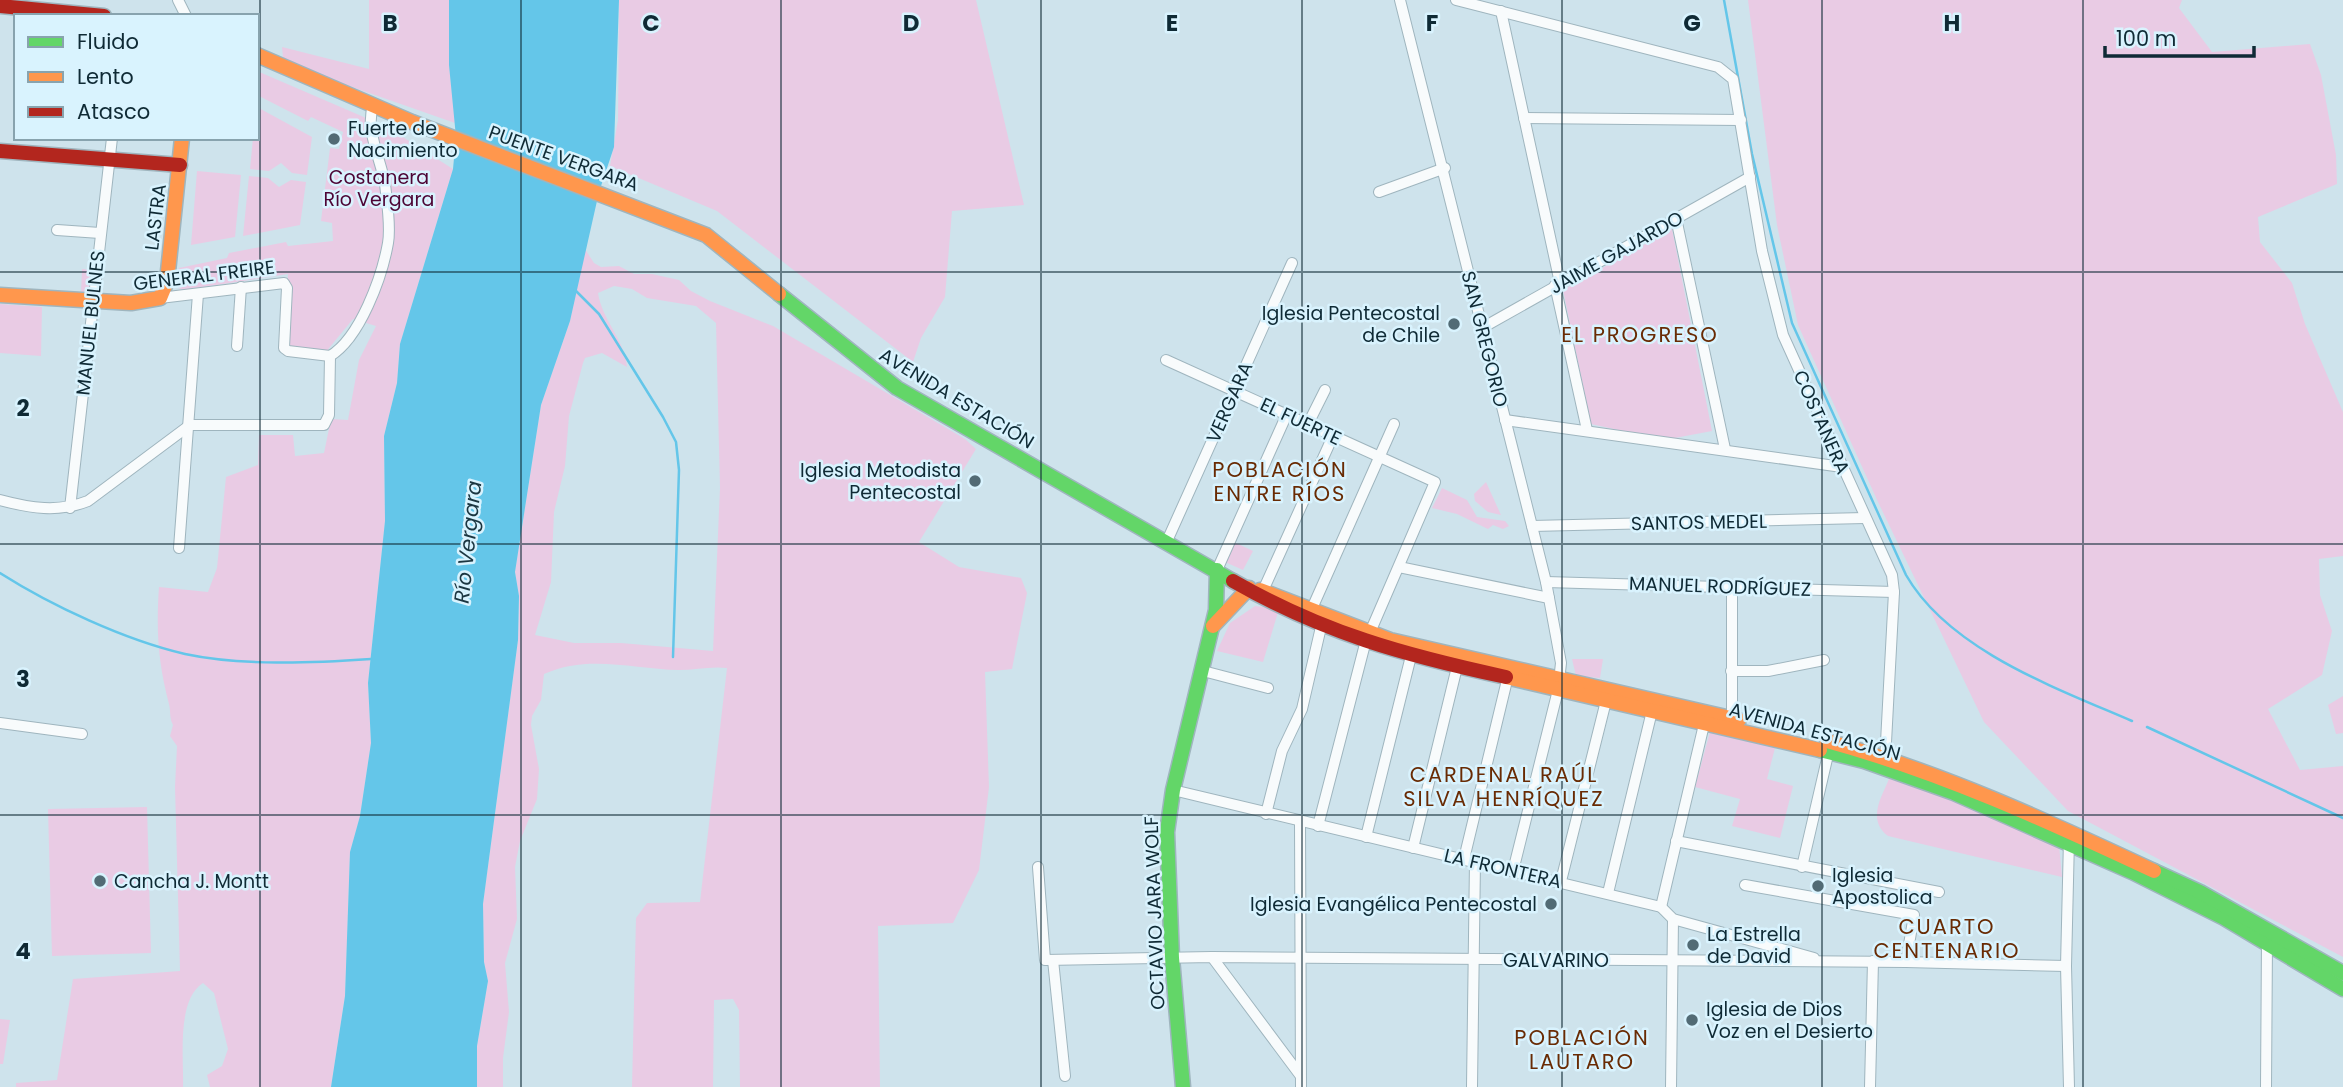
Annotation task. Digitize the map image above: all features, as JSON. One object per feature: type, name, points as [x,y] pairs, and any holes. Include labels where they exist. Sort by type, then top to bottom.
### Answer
[{"type":"main road","points":[[0,6],[83,14]]},
{"type":"main road","name":"PUENTE VERGARA","points":[[259,56],[412,122],[664,216]]},
{"type":"main road","name":"LASTRA","points":[[160,298],[167,281],[182,140]]},
{"type":"main road","points":[[0,151],[180,165]]},
{"type":"main road","name":"AVENIDA ESTACIÓN","points":[[664,216],[692,227],[720,244],[897,388],[1257,592],[1314,619],[1411,656],[1457,667],[1508,673]]},
{"type":"main road","name":"GENERAL FREIRE","points":[[0,295],[131,303],[160,298]]},
{"type":"main road","name":"OCTAVIO JARA WOLF","points":[[1183,1087],[1172,958],[1167,832],[1173,790],[1212,628],[1217,599],[1217,570]]},
{"type":"main road","points":[[1212,628],[1257,592]]},
{"type":"main road","name":"AVENIDA ESTACIÓN","points":[[1314,619],[1367,638],[1706,717],[1884,762],[1965,798],[2069,839],[2155,884],[2267,936],[2339,979]]},
{"type":"main road","name":"AVENIDA ESTACIÓN","points":[[1559,684],[1606,701],[1652,711],[1706,717]]},
{"type":"street","name":"SAN GREGORIO","points":[[1400,0],[1445,169],[1546,582],[1561,663],[1559,684],[1513,871]]},
{"type":"street","points":[[1456,0],[1498,7],[1524,118],[1587,430]]},
{"type":"street","name":"COSTANERA","points":[[1498,7],[1717,67],[1730,75],[1741,120],[1764,261],[1783,335],[1892,575],[1894,592],[1884,762]]},
{"type":"street","points":[[0,500],[32,508],[70,509],[88,501],[190,425],[324,425],[329,415],[330,356],[341,349],[362,319],[388,241],[385,188],[371,126],[373,106]]},
{"type":"street","points":[[1524,118],[1741,120]]},
{"type":"street","name":"MANUEL BULNES","points":[[70,509],[112,140]]},
{"type":"street","points":[[1379,192],[1445,169]]},
{"type":"street","name":"JAIME GAJARDO","points":[[1482,328],[1750,177]]},
{"type":"street","points":[[1676,218],[1725,449]]},
{"type":"street","points":[[57,230],[100,233]]},
{"type":"street","name":"VERGARA","points":[[1167,541],[1292,263]]},
{"type":"street","name":"GENERAL FREIRE","points":[[160,298],[286,285],[284,348],[288,351],[330,356]]},
{"type":"street","points":[[237,346],[241,288]]},
{"type":"street","points":[[179,548],[198,294]]},
{"type":"street","name":"EL FUERTE","points":[[1166,360],[1435,482],[1399,567]]},
{"type":"street","points":[[1308,424],[1325,390]]},
{"type":"street","points":[[1217,570],[1287,414]]},
{"type":"street","points":[[1506,420],[1842,467]]},
{"type":"street","points":[[1266,814],[1282,751],[1301,709],[1314,619],[1394,424]]},
{"type":"street","points":[[1257,592],[1333,436]]},
{"type":"street","name":"SANTOS MEDEL","points":[[1532,527],[1865,518]]},
{"type":"street","points":[[1318,825],[1367,638],[1399,567],[1549,598]]},
{"type":"street","name":"MANUEL RODRÍGUEZ","points":[[1546,582],[1894,592]]},
{"type":"street","points":[[1732,587],[1732,724]]},
{"type":"street","points":[[1366,836],[1411,656]]},
{"type":"street","points":[[1731,671],[1768,671],[1824,660]]},
{"type":"street","points":[[1413,848],[1457,667]]},
{"type":"street","points":[[1203,671],[1268,688]]},
{"type":"street","points":[[1464,859],[1508,673]]},
{"type":"street","points":[[1561,881],[1606,701]]},
{"type":"street","points":[[1608,893],[1652,711]]},
{"type":"street","points":[[1706,717],[1661,907],[1673,919],[1826,961]]},
{"type":"street","points":[[0,723],[82,734]]},
{"type":"street","points":[[1801,867],[1830,747]]},
{"type":"street","name":"LA FRONTERA","points":[[1173,790],[1661,907]]},
{"type":"street","points":[[1300,822],[1301,1087]]},
{"type":"street","points":[[2069,839],[2066,966],[2069,1087]]},
{"type":"street","points":[[1676,841],[1939,892]]},
{"type":"street","points":[[1472,1087],[1475,861]]},
{"type":"street","points":[[1038,867],[1065,1076]]},
{"type":"street","points":[[1745,885],[1914,915],[1906,962]]},
{"type":"street","points":[[1671,1087],[1673,919]]},
{"type":"street","points":[[2266,1087],[2267,936]]},
{"type":"street","points":[[1212,957],[1301,1075]]},
{"type":"street","name":"GALVARINO","points":[[1049,960],[1299,957],[1873,961],[2066,966]]},
{"type":"street","points":[[1870,1087],[1873,961]]},
{"type":"green space","points":[[369,0],[449,0],[449,65],[455,123],[295,67],[283,57],[282,47],[369,69]]},
{"type":"green space","points":[[619,0],[976,0],[1024,205],[952,211],[945,297],[921,338],[913,362],[717,211],[610,166],[618,120]]},
{"type":"green space","points":[[1748,0],[2182,0],[2179,8],[2212,52],[2310,44],[2321,75],[2336,155],[2337,184],[2258,217],[2260,242],[2292,283],[2305,324],[2343,412],[2343,556],[2319,559],[2320,595],[2332,631],[2322,675],[2268,709],[2300,770],[2343,766],[2343,957],[2068,811],[1984,722],[1878,502],[1798,325],[1777,225]]},
{"type":"green space","name":"Costanera Río Vergara","points":[[259,72],[387,127],[453,169],[400,344],[397,383],[384,436],[385,521],[368,683],[371,743],[360,816],[350,852],[345,996],[331,1087],[210,1087],[207,1075],[222,1066],[228,1049],[214,993],[203,983],[194,991],[185,1016],[183,1087],[16,1087],[16,1083],[57,1080],[73,979],[180,971],[175,787],[177,746],[170,736],[173,725],[160,660],[159,587],[208,592],[217,568],[226,477],[258,465],[259,435],[293,435],[295,456],[324,453],[331,419],[348,420],[359,360],[376,326],[353,319],[325,353],[289,347],[283,331],[288,274],[183,290],[176,287],[179,268],[227,258],[229,253],[286,242],[288,246],[333,241],[332,223],[321,221],[330,148],[339,149],[343,132],[311,117],[308,121],[259,96]]},
{"type":"green space","points":[[259,108],[312,137],[307,175],[292,173],[281,163],[269,171],[250,169],[253,140],[259,140]]},
{"type":"green space","points":[[197,171],[241,175],[235,237],[191,245]]},
{"type":"green space","points":[[249,176],[268,178],[279,187],[291,180],[306,182],[300,225],[243,236]]},
{"type":"green space","points":[[1672,229],[1712,431],[1664,440],[1591,424],[1563,290]]},
{"type":"green space","points":[[585,249],[594,263],[601,267],[619,266],[634,274],[652,274],[679,280],[691,291],[710,301],[773,326],[965,439],[976,449],[919,542],[959,567],[1021,578],[1027,593],[1012,669],[985,672],[989,787],[979,870],[953,923],[878,926],[880,1087],[740,1087],[739,1010],[733,999],[714,1000],[713,1087],[632,1087],[636,918],[647,903],[700,902],[727,668],[679,670],[594,664],[560,668],[544,674],[541,700],[532,716],[531,725],[539,769],[537,799],[520,841],[515,867],[517,919],[505,963],[509,1012],[503,1058],[503,1087],[477,1087],[477,1046],[488,981],[484,962],[483,904],[518,640],[519,596],[515,572],[541,405],[570,321]],"holes":[[[614,286],[632,289],[647,298],[696,306],[716,323],[720,488],[713,651],[621,643],[574,643],[535,635],[551,582],[554,512],[565,466],[569,416],[583,363],[585,358],[602,353],[627,367],[622,348],[600,303],[598,293]]]},
{"type":"green space","points":[[82,269],[91,270],[89,293],[81,293]]},
{"type":"green space","points":[[0,304],[42,307],[41,356],[0,353]]},
{"type":"green space","points":[[1486,482],[1501,515],[1488,512],[1475,501],[1474,494]]},
{"type":"green space","points":[[1442,488],[1467,500],[1477,517],[1505,521],[1509,526],[1503,529],[1493,525],[1488,529],[1457,514],[1432,508]]},
{"type":"green space","points":[[1234,542],[1253,551],[1243,570],[1225,562]]},
{"type":"green space","points":[[1255,606],[1279,609],[1263,662],[1217,651],[1230,623]]},
{"type":"green space","points":[[1572,659],[1603,659],[1600,678],[1576,676]]},
{"type":"green space","points":[[2343,696],[2343,733],[2336,734],[2328,705]]},
{"type":"green space","points":[[1710,732],[1775,748],[1767,779],[1793,786],[1780,838],[1732,826],[1740,799],[1695,787]]},
{"type":"green space","points":[[1889,779],[1906,781],[1950,795],[2059,845],[2062,877],[1888,836],[1878,823],[1877,816]]},
{"type":"green space","name":"Cancha J. Montt","points":[[147,807],[151,953],[52,956],[48,809]]},
{"type":"green space","points":[[0,1019],[10,1020],[3,1064],[0,1064]]},
{"type":"water","name":"Río Vergara","points":[[449,0],[619,0],[614,147],[599,192],[570,321],[541,405],[515,572],[519,596],[518,640],[483,904],[484,962],[488,981],[477,1046],[477,1087],[331,1087],[345,996],[350,852],[360,816],[371,743],[368,683],[385,521],[384,436],[397,383],[400,344],[453,169],[456,137],[449,65]]},
{"type":"waterway","points":[[1724,0],[1752,154],[1792,323],[1906,575],[1925,601],[1949,625],[1976,645],[2038,680],[2132,721]]},
{"type":"waterway","points":[[575,290],[599,314],[676,442],[679,470],[673,657]]},
{"type":"waterway","points":[[0,573],[42,598],[90,621],[138,640],[185,654],[253,662],[371,659]]},
{"type":"waterway","points":[[2147,727],[2343,818]]},
{"type":"traffic: fast","points":[[779,294],[897,388],[1233,581]]},
{"type":"traffic: fast","points":[[1183,1087],[1172,958],[1167,832],[1173,790],[1216,610],[1217,570]]},
{"type":"traffic: fast","points":[[1820,750],[1864,761],[1954,793],[2132,872],[2224,918],[2343,989]]},
{"type":"traffic: fast","points":[[2154,871],[2200,892],[2343,973]]},
{"type":"traffic: slow","points":[[259,56],[412,122],[706,235],[779,294]]},
{"type":"traffic: slow","points":[[0,295],[131,303],[160,298],[167,281],[182,140]]},
{"type":"traffic: slow","points":[[1213,626],[1249,588]]},
{"type":"traffic: slow","points":[[1260,590],[1390,640],[1739,720]]},
{"type":"traffic: slow","points":[[1506,677],[1820,750]]},
{"type":"traffic: slow","points":[[1827,741],[1911,767],[1952,783],[2034,816],[2154,871]]},
{"type":"traffic: jam","points":[[0,6],[83,14]]},
{"type":"traffic: jam","points":[[0,151],[180,165]]},
{"type":"traffic: jam","points":[[1233,581],[1300,615],[1365,640],[1506,677]]},
{"type":"place","name":"Fuerte de Nacimiento","points":[[334,139]]},
{"type":"place","name":"Iglesia Pentecostal de Chile","points":[[1454,324]]},
{"type":"place","name":"Iglesia Metodista Pentecostal","points":[[975,481]]},
{"type":"place","name":"Cancha J. Montt","points":[[100,881]]},
{"type":"place","name":"Iglesia Apostolica","points":[[1818,886]]},
{"type":"place","name":"Iglesia Evangélica Pentecostal","points":[[1551,904]]},
{"type":"place","name":"La Estrella de David","points":[[1693,945]]},
{"type":"place","name":"Iglesia de Dios Voz en el Desierto","points":[[1692,1020]]},
{"type":"district","name":"EL PROGRESO","points":[[1640,335]]},
{"type":"district","name":"POBLACIÓN ENTRE RÍOS","points":[[1280,482]]},
{"type":"district","name":"CARDENAL RAÚL SILVA HENRÍQUEZ","points":[[1504,787]]},
{"type":"district","name":"CUARTO CENTENARIO","points":[[1947,939]]},
{"type":"district","name":"POBLACIÓN LAUTARO","points":[[1582,1050]]}]
